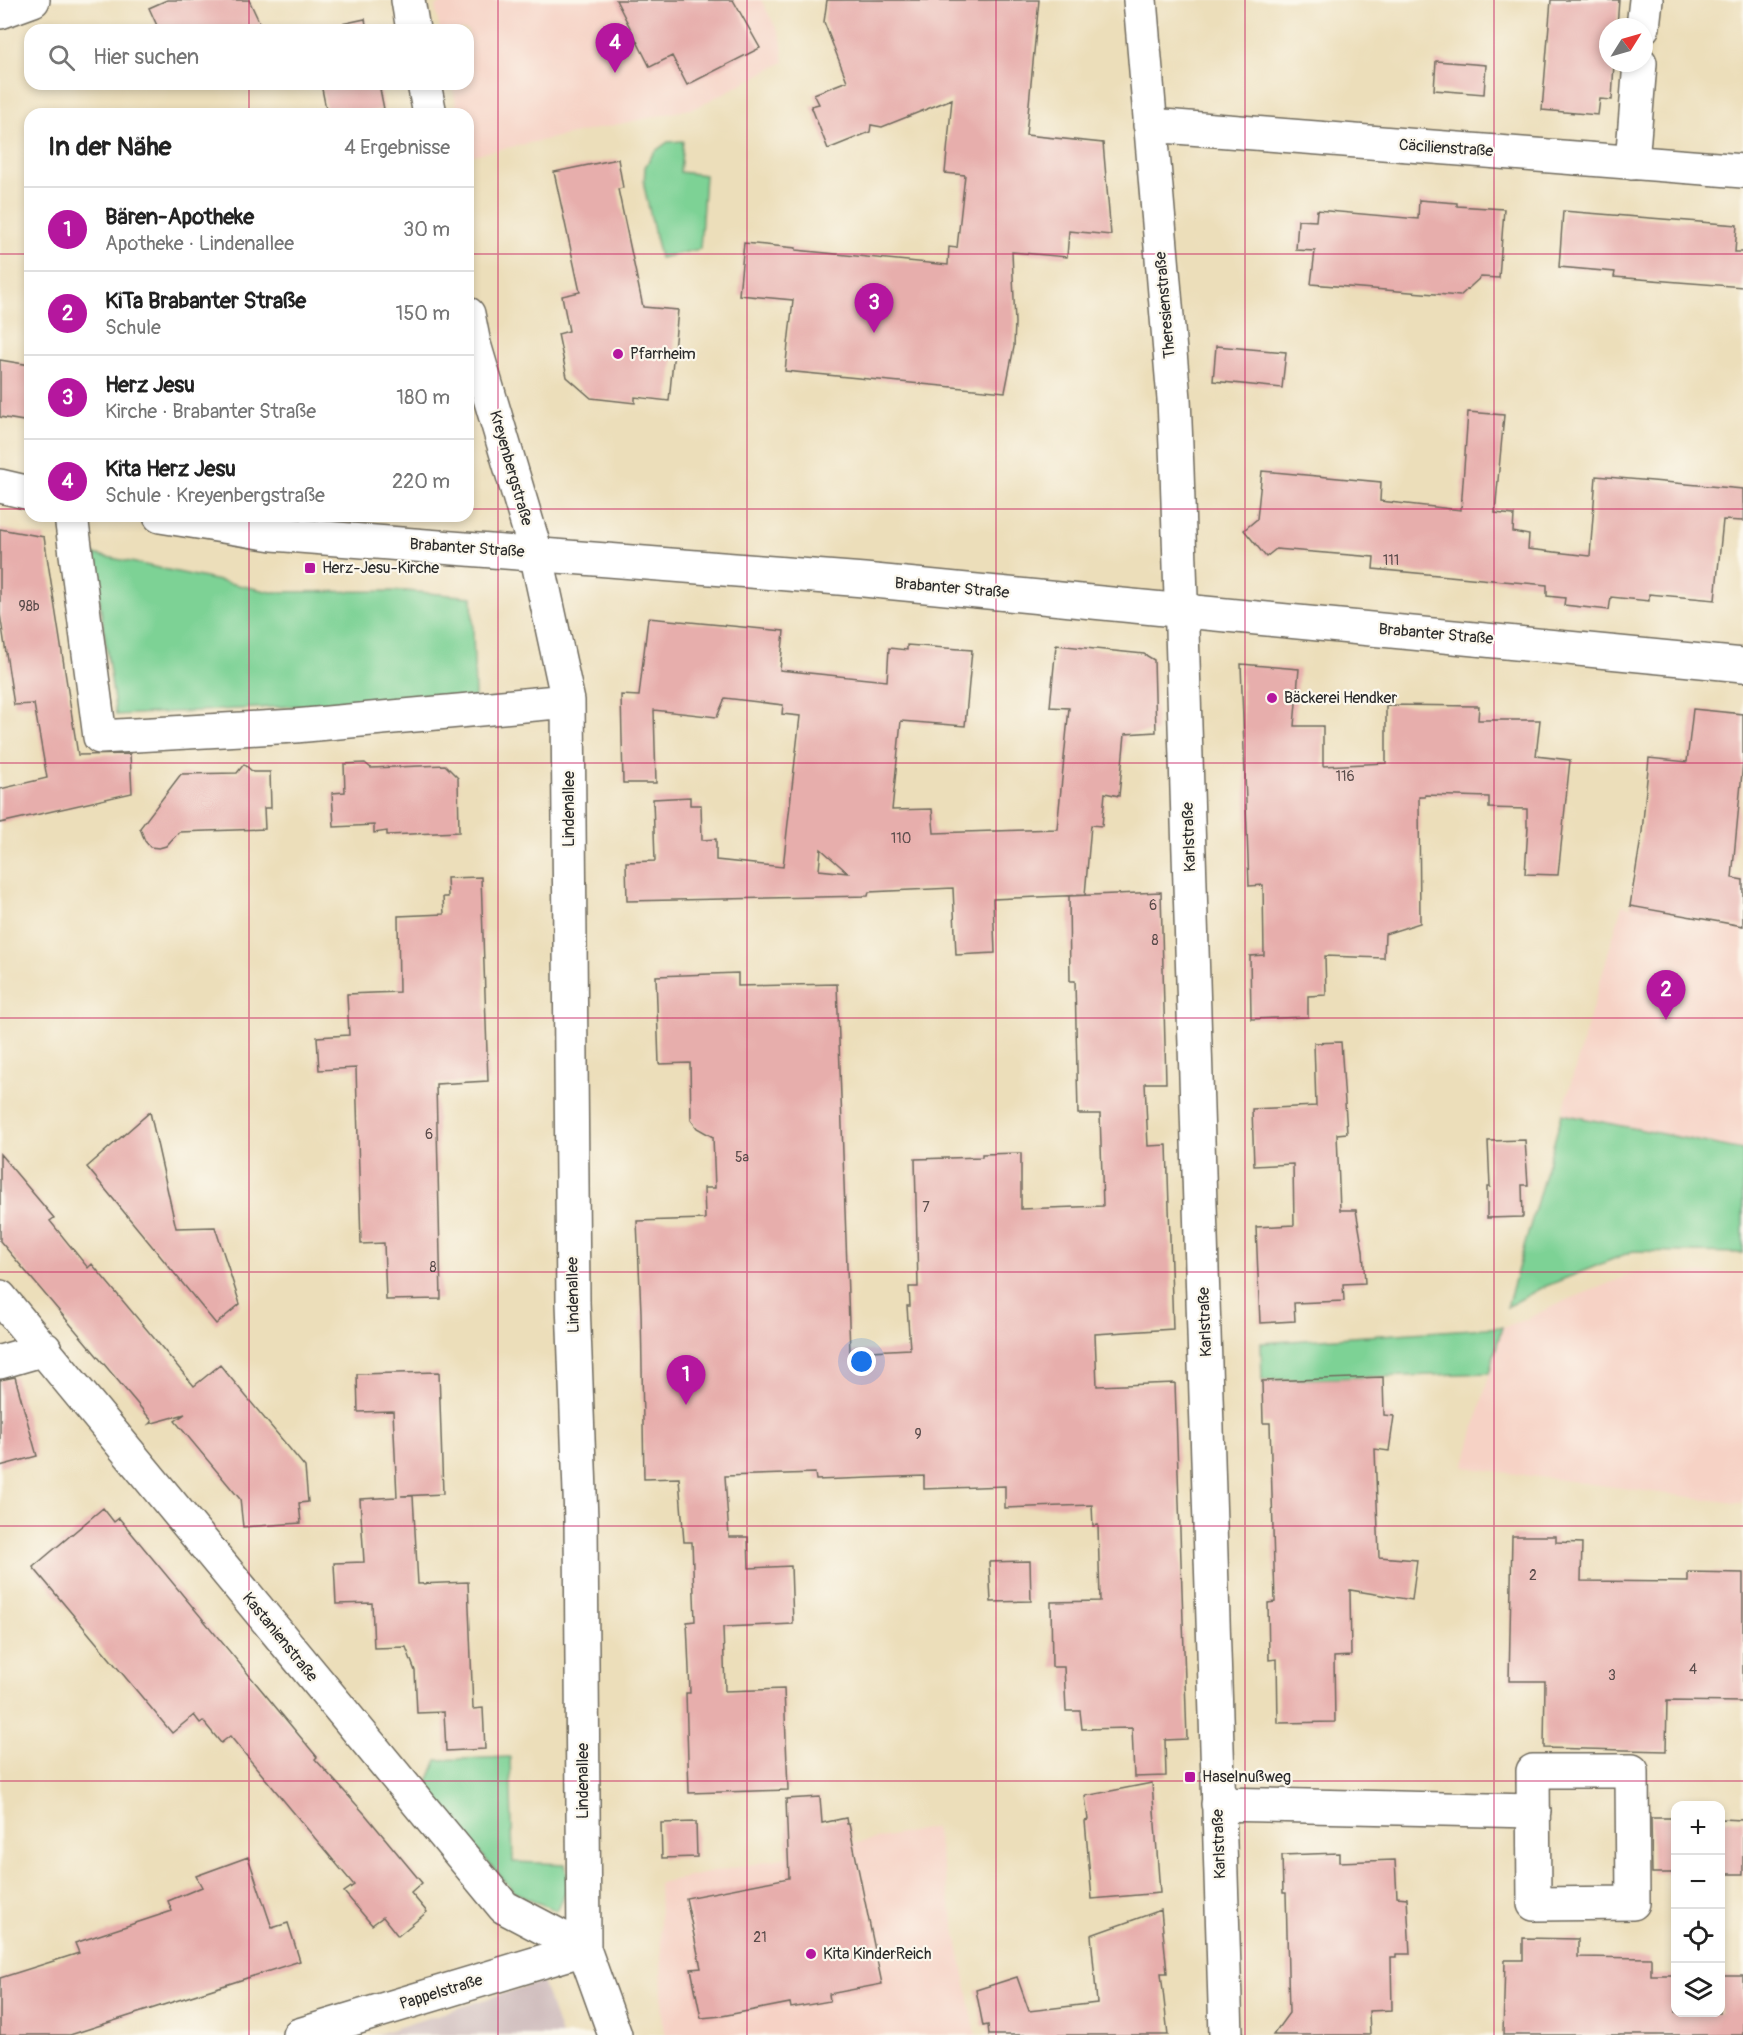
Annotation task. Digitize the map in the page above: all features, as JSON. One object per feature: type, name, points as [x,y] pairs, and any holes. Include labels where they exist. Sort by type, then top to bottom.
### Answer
[{"type":"street","points":[[0,12],[33,0]]},
{"type":"street","points":[[408,0],[412,24]]},
{"type":"street","name":"Theresienstraße","points":[[1140,0],[1174,399],[1181,610]]},
{"type":"street","points":[[1644,18],[1646,0]]},
{"type":"street","points":[[1632,163],[1639,72]]},
{"type":"street","points":[[425,90],[428,108]]},
{"type":"street","name":"Cäcilienstraße","points":[[1150,125],[1743,171]]},
{"type":"street","name":"Kreyenbergstraße","points":[[474,344],[536,553]]},
{"type":"street","points":[[0,486],[24,492]]},
{"type":"street","points":[[71,522],[100,737],[295,726],[568,701]]},
{"type":"street","name":"Brabanter Straße","points":[[198,522],[273,534],[864,580],[1743,665]]},
{"type":"street","name":"Lindenallee","points":[[536,553],[568,701],[573,1302],[581,1520],[584,1948],[615,2035]]},
{"type":"street","name":"Karlstraße","points":[[1181,610],[1206,1337],[1226,2035]]},
{"type":"street","name":"Kastanienstraße","points":[[0,1297],[504,1907],[584,1948]]},
{"type":"street","points":[[0,1362],[45,1349]]},
{"type":"street","points":[[1533,1771],[1632,1771],[1633,1903],[1534,1904],[1534,1811],[1533,1771]]},
{"type":"street","points":[[1218,1804],[1534,1811]]},
{"type":"street","name":"Pappelstraße","points":[[299,2035],[584,1948]]},
{"type":"shaded area","points":[[448,0],[761,0],[781,37],[784,62],[695,108],[474,155],[474,108],[457,108],[453,90],[474,90],[474,24],[439,24],[435,7]]},
{"type":"shaded area","points":[[1622,905],[1743,927],[1743,1150],[1562,1114]]},
{"type":"shaded area","points":[[1637,1272],[1743,1274],[1743,1504],[1464,1467],[1502,1327],[1522,1321]]},
{"type":"shaded area","name":"Kita KinderReich","points":[[935,1827],[976,2035],[666,2035],[663,2028],[659,1883]]},
{"type":"shaded area","points":[[542,1981],[561,2035],[375,2035]]},
{"type":"green space","points":[[683,141],[680,172],[705,175],[700,249],[660,258],[644,186],[645,167],[654,152],[668,142]]},
{"type":"green space","points":[[93,554],[271,592],[406,591],[472,597],[475,697],[116,715]]},
{"type":"green space","points":[[1562,1114],[1743,1150],[1743,1253],[1633,1251],[1539,1289],[1507,1307]]},
{"type":"green space","points":[[1502,1327],[1489,1373],[1262,1381],[1261,1343]]},
{"type":"green space","points":[[510,1757],[513,1862],[565,1864],[569,1884],[557,1911],[514,1892],[425,1789],[437,1760]]},
{"type":"building","points":[[167,0],[249,0],[260,24],[156,24],[149,8]]},
{"type":"building","points":[[616,0],[733,0],[760,48],[687,85],[672,56],[650,67]]},
{"type":"building","points":[[827,0],[1039,0],[1026,135],[1103,143],[1111,235],[1069,231],[1067,257],[1012,252],[1014,347],[1005,392],[785,371],[793,300],[739,295],[744,243],[948,265],[949,247],[957,248],[965,175],[945,173],[952,99],[882,127],[871,125],[870,132],[828,149],[811,106],[819,104],[814,94],[847,81],[824,22]]},
{"type":"building","points":[[1551,0],[1619,0],[1618,18],[1599,18],[1599,72],[1614,72],[1612,100],[1600,99],[1598,115],[1542,110]]},
{"type":"building","points":[[365,19],[366,24],[342,24]]},
{"type":"building","points":[[1436,61],[1486,65],[1484,94],[1434,90]]},
{"type":"building","points":[[322,90],[380,90],[384,108],[326,108]]},
{"type":"building","points":[[618,159],[623,188],[618,189],[643,307],[678,310],[669,401],[635,397],[635,403],[591,398],[567,377],[558,334],[569,331],[562,296],[580,292],[554,172]]},
{"type":"building","points":[[1419,200],[1457,203],[1457,206],[1504,209],[1499,278],[1481,277],[1460,296],[1311,284],[1315,251],[1296,250],[1298,220],[1316,221],[1317,210],[1418,219]]},
{"type":"building","points":[[1563,211],[1737,225],[1735,252],[1743,252],[1743,287],[1614,277],[1615,272],[1559,267]]},
{"type":"building","points":[[1216,346],[1286,352],[1282,388],[1213,381]]},
{"type":"building","points":[[0,360],[24,364],[24,421],[0,417]]},
{"type":"building","points":[[1468,412],[1504,415],[1495,513],[1514,515],[1513,532],[1529,535],[1528,549],[1590,556],[1596,476],[1743,489],[1743,521],[1723,520],[1715,600],[1649,594],[1649,601],[1611,597],[1609,610],[1564,605],[1565,598],[1547,596],[1547,585],[1373,569],[1374,557],[1276,549],[1266,557],[1244,530],[1257,519],[1262,471],[1381,482],[1380,501],[1461,510]]},
{"type":"building","points":[[0,529],[44,537],[78,755],[130,754],[132,793],[0,823],[0,789],[47,778],[34,704],[14,705],[0,614]]},
{"type":"building","points":[[648,618],[784,631],[780,670],[887,681],[889,648],[907,650],[907,645],[972,650],[965,726],[901,721],[892,810],[932,809],[934,833],[1057,829],[1069,708],[1050,707],[1056,645],[1144,654],[1154,660],[1156,732],[1125,734],[1119,796],[1105,793],[1102,826],[1091,825],[1085,895],[993,899],[995,953],[956,955],[953,888],[869,892],[868,896],[627,901],[626,862],[655,861],[653,799],[690,797],[690,805],[701,805],[702,840],[716,839],[716,860],[783,867],[800,716],[782,714],[783,705],[725,698],[717,717],[654,710],[656,783],[623,783],[621,695],[639,696]],"holes":[[[821,849],[848,873],[819,870]]]},
{"type":"building","points":[[1241,664],[1299,669],[1294,726],[1323,726],[1323,766],[1386,763],[1386,705],[1479,706],[1478,720],[1540,720],[1536,756],[1570,760],[1558,875],[1525,874],[1527,809],[1489,808],[1489,797],[1425,795],[1425,797],[1419,797],[1420,923],[1385,934],[1384,958],[1325,956],[1326,995],[1308,996],[1308,1017],[1251,1019],[1250,956],[1264,955],[1263,885],[1249,886]]},
{"type":"building","points":[[1693,709],[1743,714],[1743,762],[1732,878],[1743,880],[1743,926],[1630,906],[1642,832],[1649,758],[1687,762]]},
{"type":"building","points":[[365,763],[371,768],[445,765],[458,778],[459,832],[387,835],[387,831],[374,833],[374,825],[334,827],[332,793],[345,792],[344,764]]},
{"type":"building","points":[[244,764],[253,772],[270,772],[271,808],[264,808],[265,829],[179,832],[166,846],[159,848],[150,847],[145,841],[140,828],[181,774],[237,773]]},
{"type":"building","points":[[481,877],[488,1081],[436,1084],[441,1299],[386,1300],[384,1243],[361,1244],[356,1068],[319,1070],[317,1037],[349,1035],[347,994],[399,992],[398,916],[444,914],[443,897],[448,897],[447,878]]},
{"type":"building","points":[[1161,892],[1166,1083],[1145,1083],[1148,1146],[1167,1145],[1173,1329],[1095,1334],[1097,1386],[1175,1383],[1187,1739],[1165,1740],[1166,1776],[1134,1777],[1132,1728],[1082,1729],[1080,1711],[1066,1711],[1064,1667],[1052,1667],[1051,1602],[1100,1601],[1098,1525],[1093,1526],[1092,1505],[1005,1508],[1005,1486],[924,1489],[924,1476],[816,1480],[815,1473],[725,1476],[729,1537],[748,1537],[749,1568],[791,1566],[793,1624],[723,1627],[725,1691],[784,1689],[788,1790],[689,1793],[686,1693],[690,1693],[687,1622],[695,1621],[692,1542],[684,1542],[679,1478],[644,1479],[637,1221],[705,1219],[704,1188],[715,1188],[713,1137],[697,1128],[691,1120],[690,1063],[659,1064],[656,976],[738,973],[738,986],[837,984],[850,1352],[910,1349],[907,1306],[910,1306],[909,1287],[918,1287],[915,1159],[1021,1153],[1021,1209],[1103,1206],[1100,1114],[1078,1114],[1075,981],[1070,981],[1069,896]]},
{"type":"building","points":[[1341,1042],[1347,1133],[1337,1134],[1340,1210],[1356,1210],[1363,1251],[1365,1283],[1343,1284],[1344,1301],[1294,1303],[1295,1321],[1260,1323],[1256,1227],[1294,1225],[1293,1164],[1254,1166],[1252,1109],[1316,1106],[1314,1043]]},
{"type":"building","points":[[150,1112],[176,1228],[215,1227],[240,1304],[216,1324],[87,1167]]},
{"type":"building","points":[[1525,1140],[1528,1185],[1522,1185],[1523,1217],[1487,1218],[1487,1187],[1490,1187],[1488,1141]]},
{"type":"building","points":[[0,1154],[54,1218],[50,1221],[88,1268],[92,1264],[194,1386],[220,1365],[305,1467],[308,1502],[299,1503],[301,1523],[243,1527],[240,1499],[175,1421],[185,1414],[149,1424],[152,1421],[0,1241]]},
{"type":"building","points":[[439,1372],[443,1494],[401,1496],[413,1496],[418,1584],[468,1582],[473,1709],[483,1708],[485,1749],[446,1751],[444,1712],[417,1713],[415,1671],[406,1647],[374,1648],[372,1603],[336,1604],[334,1563],[364,1562],[360,1499],[397,1497],[393,1411],[358,1412],[357,1374]]},
{"type":"building","points":[[15,1377],[37,1456],[0,1466],[0,1380]]},
{"type":"building","points":[[1383,1377],[1384,1415],[1394,1416],[1389,1451],[1375,1449],[1379,1557],[1417,1560],[1412,1600],[1350,1590],[1351,1656],[1334,1657],[1335,1722],[1278,1723],[1277,1659],[1269,1660],[1268,1603],[1275,1602],[1270,1423],[1263,1423],[1262,1381]]},
{"type":"building","points":[[103,1508],[114,1522],[119,1518],[317,1757],[315,1759],[364,1813],[422,1883],[411,1893],[427,1912],[398,1936],[383,1917],[372,1925],[344,1892],[354,1885],[230,1736],[221,1743],[203,1721],[200,1723],[194,1715],[172,1733],[33,1567]]},
{"type":"building","points":[[1512,1536],[1556,1536],[1556,1542],[1582,1543],[1581,1581],[1688,1582],[1688,1572],[1743,1573],[1743,1702],[1667,1701],[1666,1751],[1544,1748],[1545,1681],[1509,1681]]},
{"type":"building","points":[[1030,1561],[1031,1601],[991,1602],[989,1562]]},
{"type":"building","points":[[1152,1783],[1160,1893],[1092,1899],[1085,1796]]},
{"type":"building","points":[[820,1797],[822,1823],[846,1818],[849,1824],[882,1984],[829,1994],[830,2001],[791,2008],[790,2003],[701,2018],[691,1969],[701,1968],[686,1898],[789,1878],[786,1799]]},
{"type":"building","points":[[1651,1818],[1671,1818],[1671,1873],[1652,1873]]},
{"type":"building","points":[[1725,1819],[1743,1820],[1743,1874],[1725,1874]]},
{"type":"building","points":[[696,1822],[697,1857],[662,1858],[661,1823]]},
{"type":"building","points":[[1339,1853],[1339,1862],[1395,1860],[1397,1897],[1407,1898],[1410,1954],[1396,1954],[1396,1957],[1391,1957],[1392,2010],[1369,2011],[1370,2035],[1273,2035],[1289,2013],[1286,1893],[1283,1893],[1282,1855]]},
{"type":"building","points":[[248,1857],[272,1928],[288,1923],[300,1961],[70,2035],[0,2035],[0,1978],[79,1953],[75,1943],[172,1911],[168,1901],[202,1887],[196,1876]]},
{"type":"building","points":[[1161,1910],[1167,1973],[1161,1973],[1168,2035],[989,2035],[988,2025],[983,2026],[976,1990],[1017,1977],[1029,2011],[1097,2003],[1091,1935]]},
{"type":"building","points":[[1523,1938],[1578,1939],[1578,1957],[1651,1958],[1651,1975],[1671,1975],[1671,2017],[1725,2017],[1725,1976],[1743,1976],[1743,2035],[1503,2035],[1505,1960],[1523,1960]]},
{"type":"place","name":"Kita Herz Jesu","points":[[615,73]]},
{"type":"place","name":"Herz Jesu","points":[[874,333]]},
{"type":"place","name":"Pfarrheim","points":[[618,354]]},
{"type":"place","name":"Herz-Jesu-Kirche","points":[[310,568]]},
{"type":"place","name":"Bäckerei Hendker","points":[[1272,698]]},
{"type":"place","name":"KiTa Brabanter Straße","points":[[1666,1020]]},
{"type":"place","name":"Bären-Apotheke","points":[[686,1405]]},
{"type":"place","name":"Haselnußweg","points":[[1190,1777]]},
{"type":"place","name":"Kita KinderReich","points":[[811,1954]]}]
